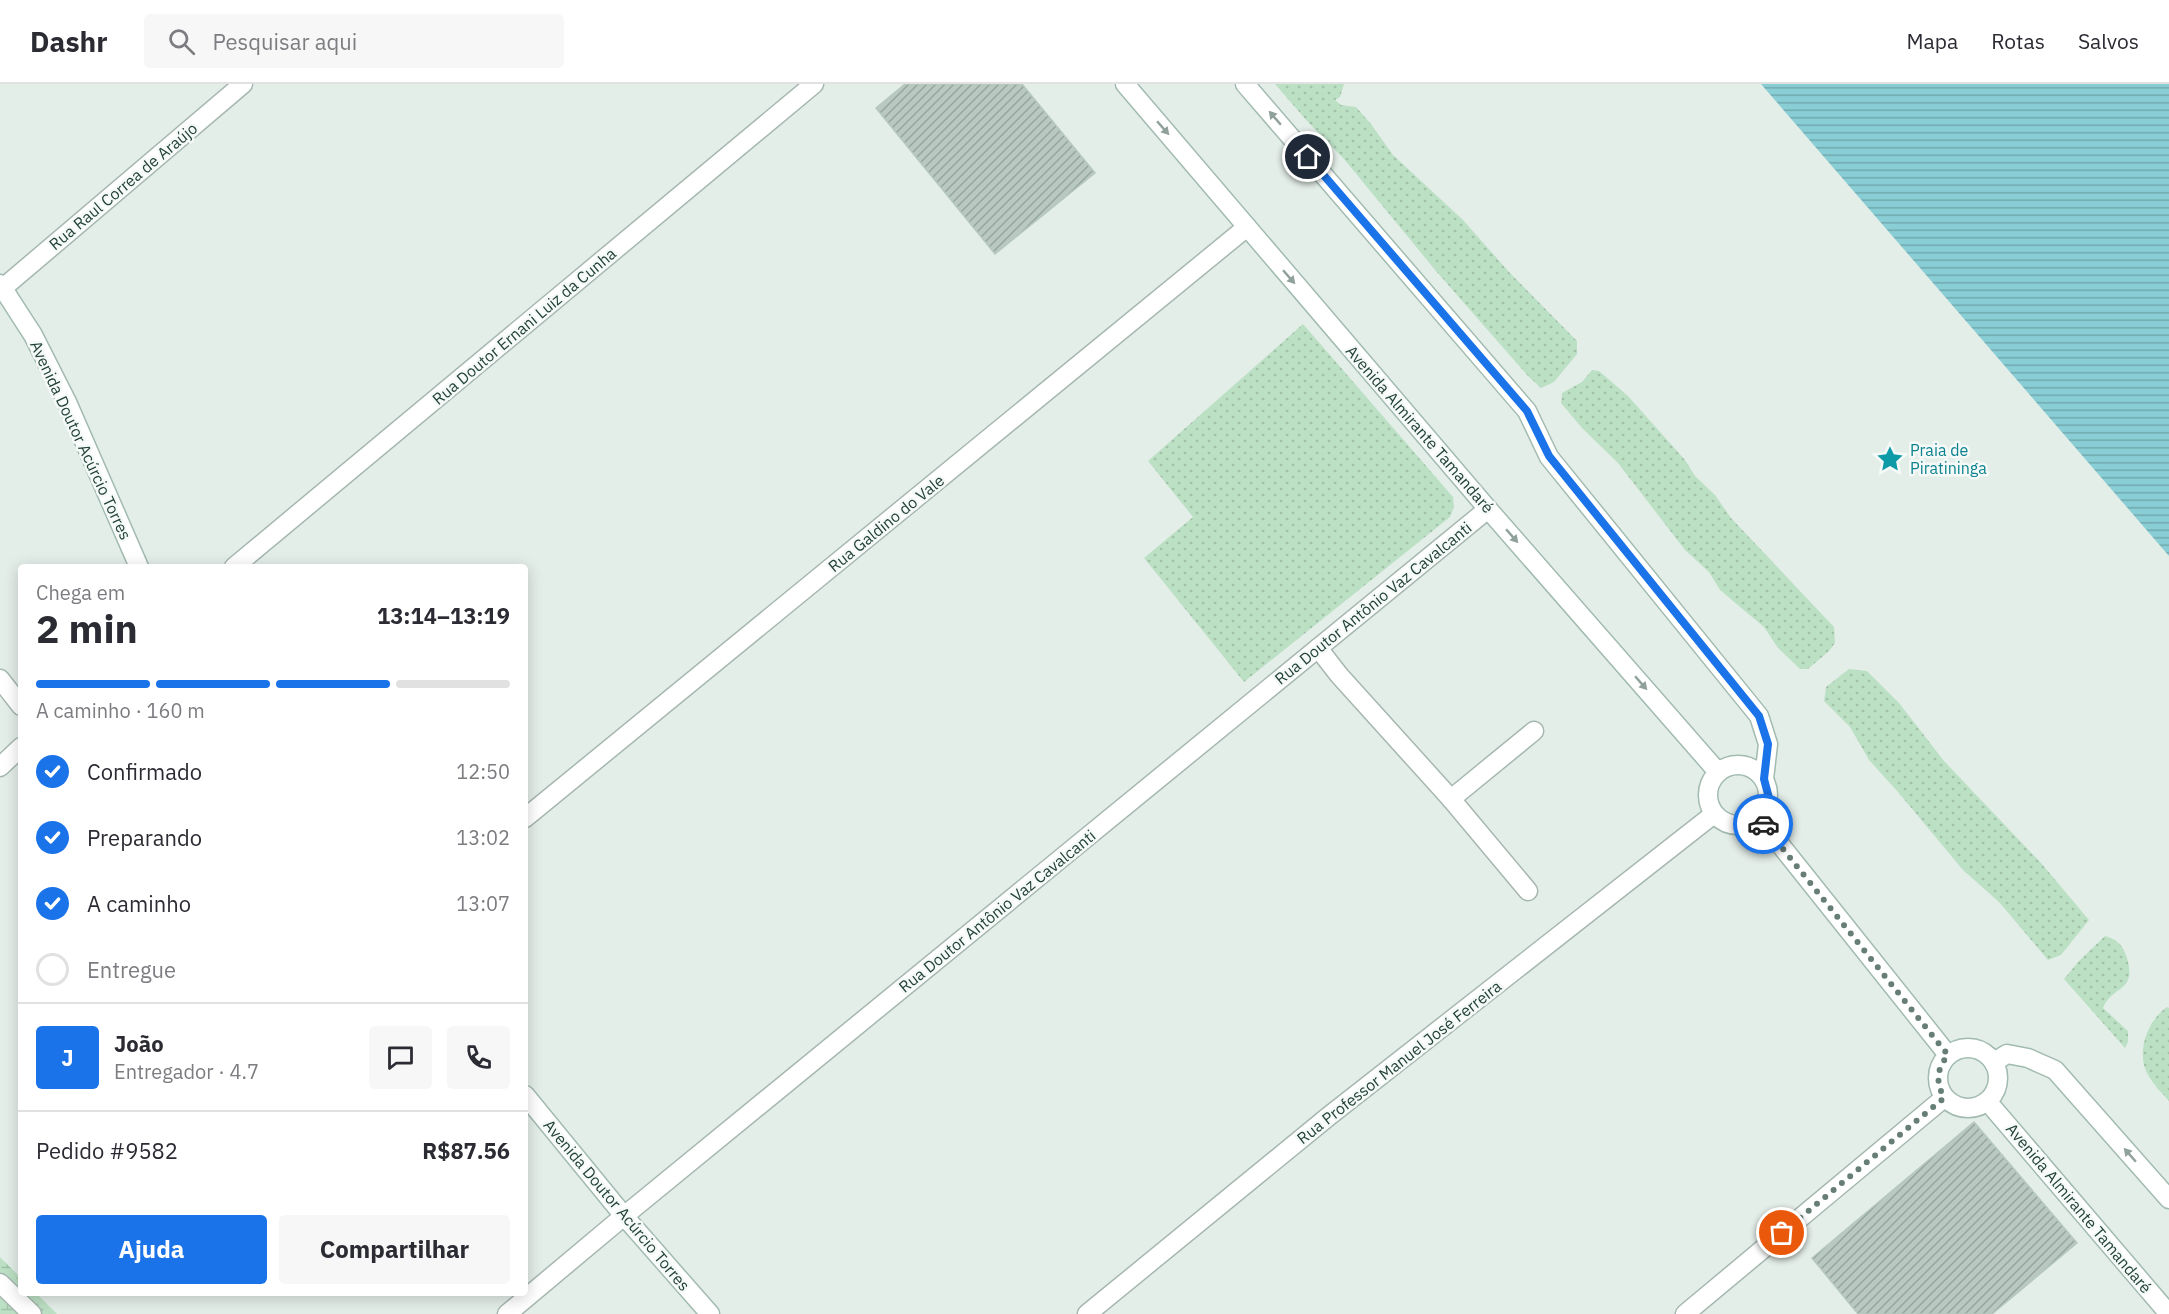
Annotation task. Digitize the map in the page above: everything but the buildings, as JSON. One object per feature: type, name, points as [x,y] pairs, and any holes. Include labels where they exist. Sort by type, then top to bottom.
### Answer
[{"type":"street","name":"Rua Raul Correa de Araújo","points":[[1,286],[243,84]]},
{"type":"street","name":"Rua Doutor Ernani Luiz da Cunha","points":[[238,564],[814,84]]},
{"type":"street","name":"Avenida Almirante Tamandaré","points":[[1125,84],[1488,509],[1718,771]]},
{"type":"street","points":[[1245,84],[1527,411],[1549,456],[1759,716],[1768,744],[1764,779],[1769,798],[1759,818],[1744,825],[1727,824],[1714,814],[1707,792],[1718,771],[1733,764],[1749,765],[1764,779]]},
{"type":"street","name":"Rua Galdino do Vale","points":[[528,816],[1247,227]]},
{"type":"street","name":"Avenida Doutor Acúrcio Torres","points":[[1,286],[33,335],[62,393],[138,564]]},
{"type":"street","name":"Rua Doutor Antônio Vaz Cavalcanti","points":[[507,1314],[1488,509]]},
{"type":"street","points":[[1318,648],[1528,891]]},
{"type":"street","points":[[0,680],[18,702]]},
{"type":"street","points":[[1451,800],[1534,731]]},
{"type":"street","points":[[0,766],[18,750]]},
{"type":"street","name":"Rua Professor Manuel José Ferreira","points":[[1087,1314],[1329,1116],[1714,814]]},
{"type":"street","points":[[1759,818],[1948,1055]]},
{"type":"street","points":[[1964,1048],[1981,1050],[1994,1062],[1999,1072],[1999,1083],[1989,1102],[1974,1108],[1958,1107],[1944,1098],[1937,1076],[1941,1064],[1948,1055],[1964,1048]]},
{"type":"street","points":[[1994,1062],[2007,1054],[2028,1058],[2055,1070],[2169,1199]]},
{"type":"street","points":[[1685,1314],[1944,1098]]},
{"type":"street","name":"Avenida Doutor Acúrcio Torres","points":[[528,1099],[624,1216],[710,1314]]},
{"type":"street","name":"Avenida Almirante Tamandaré","points":[[1989,1102],[2169,1314]]},
{"type":"street","points":[[0,1283],[32,1314]]},
{"type":"green space","points":[[1275,84],[1344,84],[1340,97],[1335,100],[1341,105],[1356,107],[1393,155],[1463,220],[1509,272],[1577,341],[1577,354],[1554,382],[1541,388],[1528,376],[1436,271],[1344,159]]},
{"type":"green space","points":[[1303,324],[1453,497],[1454,507],[1450,517],[1244,682],[1144,558],[1193,517],[1148,461]]},
{"type":"green space","points":[[1592,370],[1599,371],[1628,396],[1685,460],[1695,476],[1715,495],[1731,518],[1834,627],[1835,643],[1808,669],[1800,669],[1778,648],[1764,627],[1720,590],[1709,572],[1685,550],[1618,463],[1582,428],[1561,403],[1562,393],[1582,382]]},
{"type":"green space","points":[[1849,669],[1867,671],[1899,703],[1944,761],[2041,863],[2089,920],[2061,955],[2048,960],[2000,903],[1963,870],[1869,760],[1850,727],[1824,701],[1826,687]]},
{"type":"green space","points":[[2105,936],[2122,946],[2129,969],[2126,983],[2107,1000],[2103,1008],[2128,1031],[2128,1042],[2125,1048],[2064,979]]},
{"type":"green space","points":[[2167,1007],[2169,1008],[2169,1101],[2148,1075],[2143,1056],[2143,1047],[2149,1028]]},
{"type":"green space","points":[[0,1257],[18,1275],[18,1296],[39,1296],[57,1314],[0,1314]]},
{"type":"water","points":[[1761,84],[2169,84],[2169,556]]},
{"type":"way so far","points":[[1763,824],[1948,1055],[1941,1064],[1937,1076],[1944,1098],[1782,1233]]},
{"type":"place","name":"Praia de Piratininga","points":[[1890,459]]},
{"type":"route","points":[[1308,157],[1527,411],[1549,456],[1759,716],[1768,744],[1764,779],[1769,798],[1759,818],[1763,824]]}]
